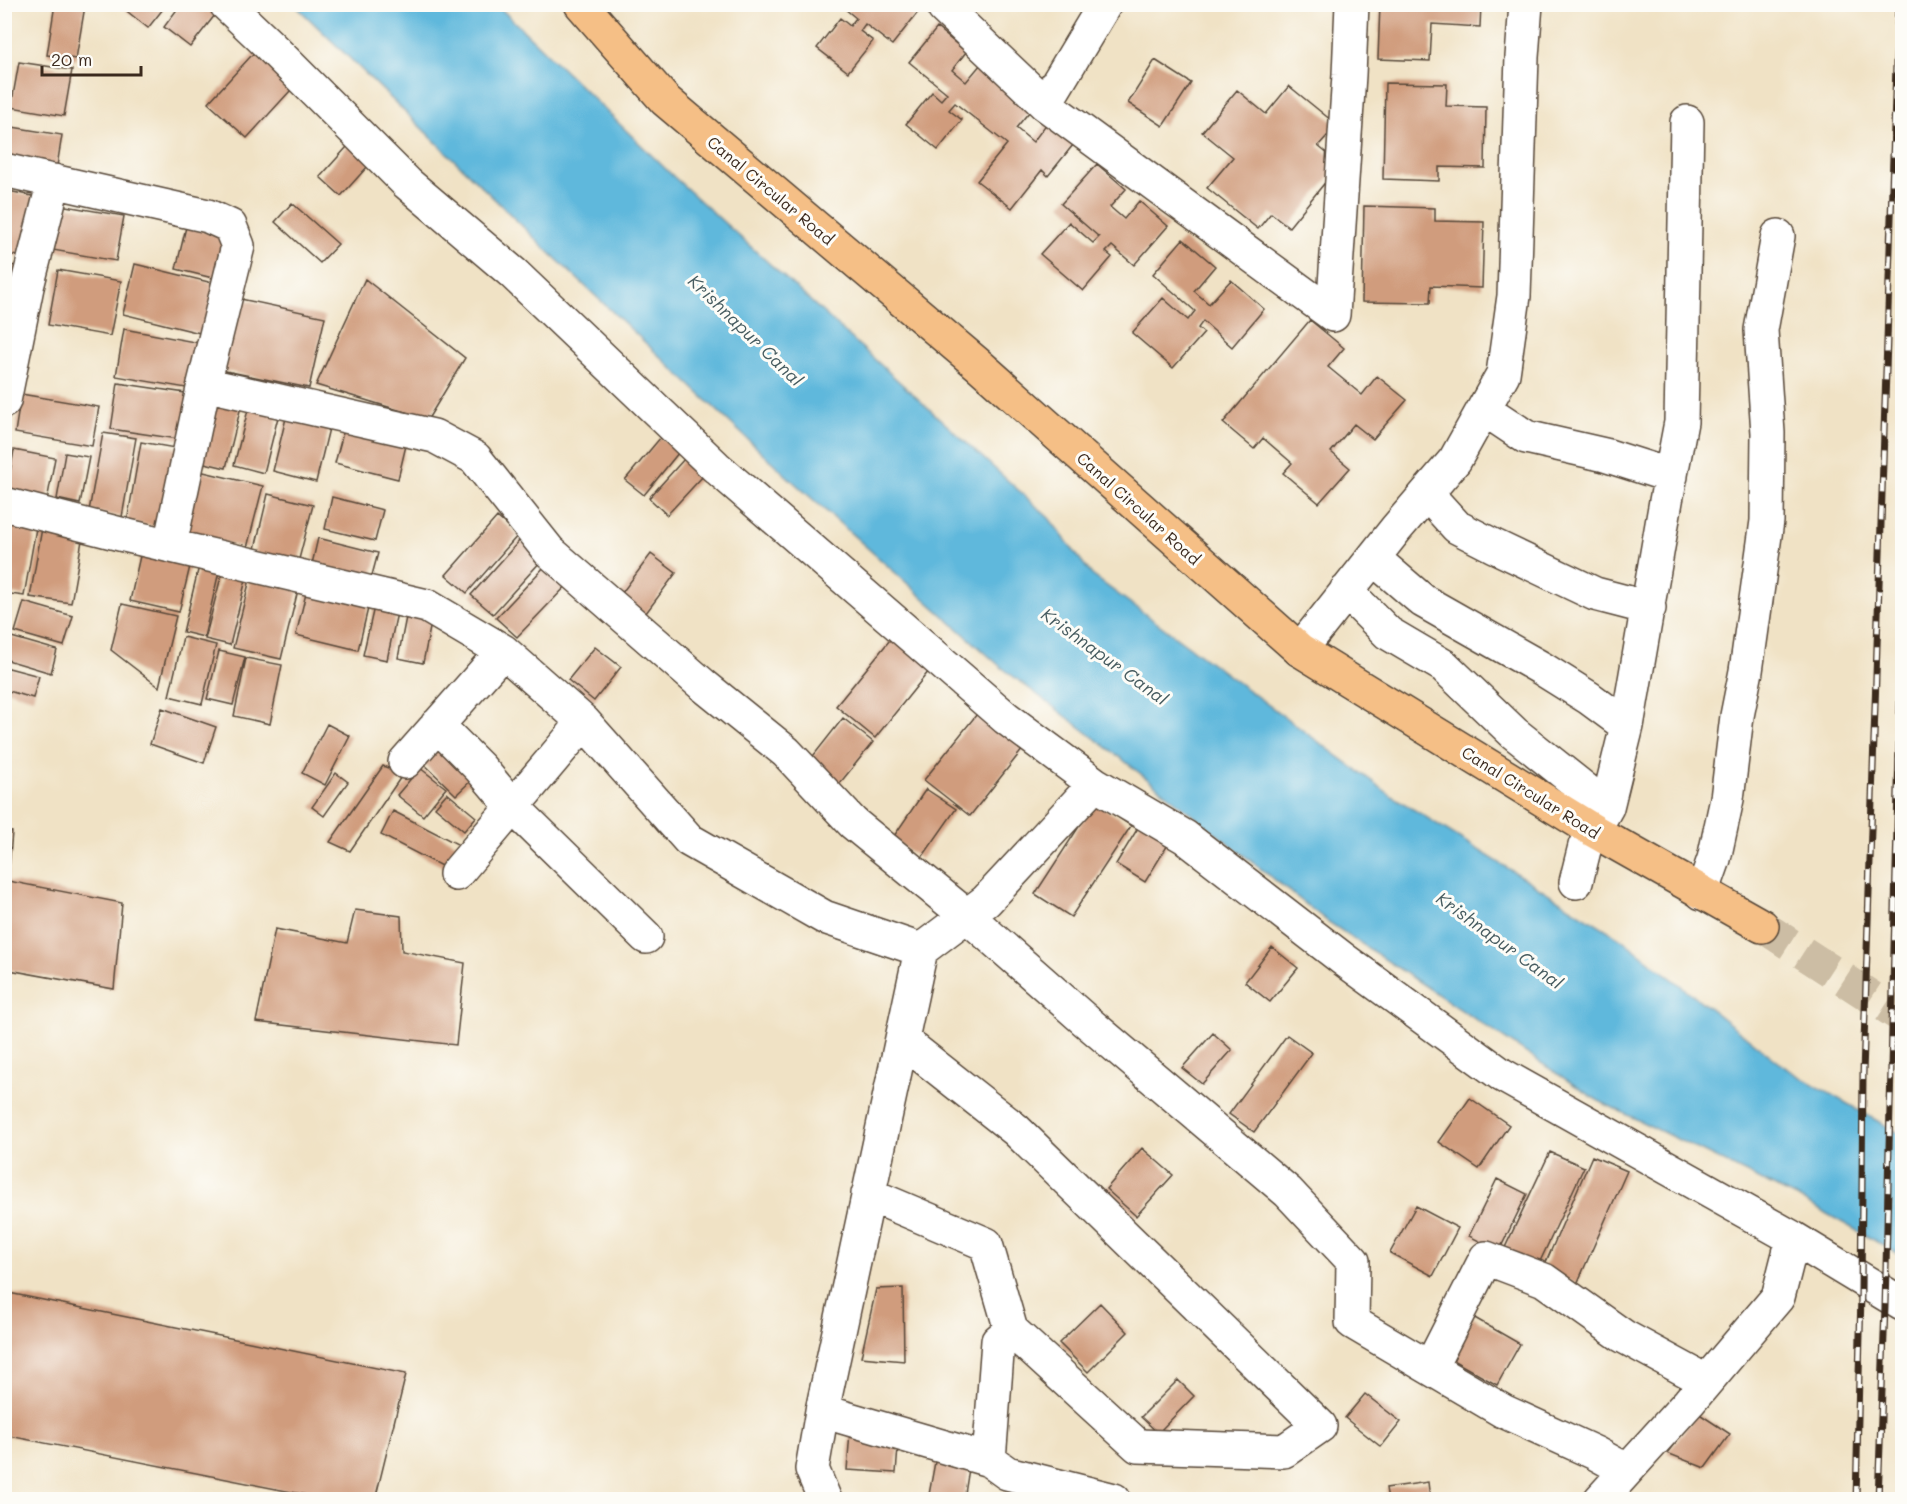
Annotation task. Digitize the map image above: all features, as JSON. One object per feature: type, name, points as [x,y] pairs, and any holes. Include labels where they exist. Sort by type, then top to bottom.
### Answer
[{"type":"main road","name":"Canal Circular Road","points":[[580,4],[665,100],[980,366],[1300,650],[1601,819],[1702,893],[1762,926]]},
{"type":"street","points":[[226,4],[407,183],[513,273],[716,467],[1006,718],[1095,784],[1185,837],[1343,959],[1502,1075],[1793,1238],[1902,1304]]},
{"type":"street","points":[[1045,104],[1105,4]]},
{"type":"street","points":[[944,6],[1045,104],[1333,315],[1352,4]]},
{"type":"street","points":[[1300,650],[1455,460],[1503,375],[1514,296],[1522,57],[1526,4]]},
{"type":"street","points":[[1576,882],[1586,846],[1601,819],[1627,726],[1682,422],[1687,122]]},
{"type":"street","points":[[4,170],[208,216],[230,226],[238,246],[204,384],[170,545]]},
{"type":"street","points":[[4,401],[27,287],[54,181]]},
{"type":"street","points":[[1702,893],[1714,859],[1727,800],[1737,716],[1746,671],[1767,521],[1768,433],[1761,330],[1778,236]]},
{"type":"street","points":[[204,384],[434,436],[475,458],[549,551],[703,685],[786,752],[853,822],[967,916],[1085,1020],[1288,1192],[1353,1261],[1352,1322],[1503,1410],[1626,1470]]},
{"type":"street","points":[[1484,409],[1526,437],[1605,455],[1671,476]]},
{"type":"street","points":[[1427,494],[1457,527],[1595,594],[1649,608]]},
{"type":"street","points":[[4,504],[427,606],[503,651],[584,722],[689,840],[824,917],[921,950]]},
{"type":"street","points":[[1373,558],[1423,601],[1540,668],[1627,726]]},
{"type":"street","points":[[1346,591],[1388,633],[1444,666],[1601,819]]},
{"type":"street","points":[[405,762],[503,651]]},
{"type":"street","points":[[456,874],[584,722]]},
{"type":"street","points":[[437,725],[480,768],[513,807],[646,938]]},
{"type":"street","points":[[825,1500],[812,1469],[822,1411],[921,950],[986,901],[1095,784]]},
{"type":"street","points":[[868,1194],[986,1244],[1011,1330],[1138,1446],[1284,1451],[1320,1426],[1017,1130],[902,1040]]},
{"type":"street","points":[[1600,1500],[1707,1382],[1778,1297],[1793,1238]]},
{"type":"street","points":[[1430,1368],[1485,1258],[1544,1280],[1623,1336],[1707,1382]]},
{"type":"street","points":[[989,1460],[998,1341],[1011,1330]]},
{"type":"street","points":[[822,1411],[989,1460],[1007,1473],[1114,1500]]},
{"type":"water","name":"Krishnapur Canal","points":[[295,5],[497,5],[674,177],[1049,518],[1092,575],[1392,796],[1620,938],[1790,1071],[1902,1135],[1902,1256],[1804,1201],[1597,1100],[1327,921],[1001,667],[789,478],[551,254]]},
{"type":"building","points":[[55,4],[85,6],[76,59],[47,55]]},
{"type":"building","points":[[118,4],[167,4],[148,28]]},
{"type":"building","points":[[181,4],[220,4],[222,6],[190,47],[164,27]]},
{"type":"building","points":[[839,4],[912,4],[919,11],[892,45],[865,24],[860,31],[873,41],[848,72],[817,48],[840,18],[850,26],[856,18]]},
{"type":"building","points":[[1380,4],[1481,4],[1480,27],[1432,24],[1430,61],[1378,59]]},
{"type":"building","points":[[937,28],[966,52],[952,70],[966,82],[981,64],[1034,106],[1016,128],[1033,142],[1050,119],[1077,140],[1048,176],[1042,170],[1012,208],[977,181],[1007,144],[955,103],[949,110],[962,120],[938,150],[906,124],[932,92],[941,100],[947,93],[909,62]]},
{"type":"building","points":[[262,44],[301,79],[247,138],[208,103]]},
{"type":"building","points":[[1155,60],[1191,83],[1163,126],[1128,103]]},
{"type":"building","points":[[19,62],[72,70],[64,116],[11,107]]},
{"type":"building","points":[[1385,83],[1447,84],[1446,106],[1486,107],[1485,168],[1439,167],[1439,181],[1383,179]]},
{"type":"building","points":[[1289,86],[1337,125],[1318,146],[1340,164],[1289,227],[1271,213],[1258,229],[1207,188],[1233,157],[1202,132],[1237,90],[1266,114]]},
{"type":"building","points":[[6,126],[62,135],[57,166],[4,157]]},
{"type":"building","points":[[355,138],[376,157],[341,196],[320,177]]},
{"type":"building","points":[[1097,164],[1126,189],[1110,207],[1124,219],[1139,201],[1168,226],[1134,265],[1112,246],[1106,252],[1112,257],[1083,291],[1040,254],[1069,222],[1093,243],[1099,237],[1061,204]]},
{"type":"building","points":[[4,190],[46,199],[31,259],[4,253]]},
{"type":"building","points":[[292,203],[338,244],[320,263],[275,222]]},
{"type":"building","points":[[54,204],[124,216],[116,261],[47,249]]},
{"type":"building","points":[[1364,206],[1435,208],[1435,221],[1484,222],[1482,288],[1431,286],[1430,303],[1362,302]]},
{"type":"building","points":[[186,227],[228,237],[217,279],[176,269]]},
{"type":"building","points":[[1183,239],[1215,266],[1194,291],[1209,304],[1231,280],[1264,309],[1232,347],[1203,321],[1198,328],[1204,333],[1173,368],[1132,333],[1163,298],[1188,320],[1195,311],[1153,274]]},
{"type":"building","points":[[4,264],[28,268],[4,330]]},
{"type":"building","points":[[135,264],[221,285],[208,335],[123,314]]},
{"type":"building","points":[[58,270],[121,281],[110,336],[48,325]]},
{"type":"building","points":[[365,279],[465,358],[428,419],[316,385]]},
{"type":"building","points":[[236,298],[325,317],[309,388],[221,370]]},
{"type":"building","points":[[1310,320],[1344,348],[1328,367],[1362,395],[1377,376],[1407,400],[1373,439],[1354,424],[1331,452],[1350,468],[1319,503],[1283,473],[1292,463],[1263,438],[1254,449],[1223,423]]},
{"type":"building","points":[[124,329],[200,343],[192,389],[116,376]]},
{"type":"building","points":[[118,383],[192,394],[185,440],[111,429]]},
{"type":"building","points":[[21,394],[99,407],[92,446],[15,433]]},
{"type":"building","points":[[213,395],[242,402],[226,468],[196,461]]},
{"type":"building","points":[[250,402],[280,409],[264,473],[234,465]]},
{"type":"building","points":[[287,414],[330,424],[316,482],[273,471]]},
{"type":"building","points":[[346,422],[408,437],[398,479],[335,463]]},
{"type":"building","points":[[103,433],[136,438],[122,517],[89,511]]},
{"type":"building","points":[[661,437],[679,452],[644,495],[625,480]]},
{"type":"building","points":[[141,442],[181,449],[167,528],[127,522]]},
{"type":"building","points":[[14,450],[55,458],[47,501],[6,494]]},
{"type":"building","points":[[65,453],[89,457],[80,504],[57,499]]},
{"type":"building","points":[[685,458],[704,475],[667,515],[649,498]]},
{"type":"building","points":[[195,470],[263,486],[247,548],[179,532]]},
{"type":"building","points":[[268,494],[313,505],[298,563],[254,553]]},
{"type":"building","points":[[332,497],[383,510],[375,541],[325,529]]},
{"type":"building","points":[[4,517],[38,517],[24,596],[4,593]]},
{"type":"building","points":[[497,517],[518,535],[467,593],[446,575]]},
{"type":"building","points":[[43,522],[84,529],[71,603],[30,597]]},
{"type":"building","points":[[318,538],[378,553],[371,579],[312,564]]},
{"type":"building","points":[[520,540],[542,560],[493,614],[471,595]]},
{"type":"building","points":[[142,547],[192,558],[179,612],[130,601]]},
{"type":"building","points":[[651,554],[676,573],[640,621],[615,602]]},
{"type":"building","points":[[200,562],[220,567],[204,637],[183,632]]},
{"type":"building","points":[[548,563],[569,583],[517,637],[496,618]]},
{"type":"building","points":[[224,565],[248,571],[230,645],[205,639]]},
{"type":"building","points":[[250,579],[298,590],[281,659],[233,648]]},
{"type":"building","points":[[308,585],[370,600],[358,650],[296,635]]},
{"type":"building","points":[[376,598],[399,603],[387,660],[363,655]]},
{"type":"building","points":[[24,602],[73,616],[64,646],[15,632]]},
{"type":"building","points":[[122,604],[176,616],[159,687],[111,650]]},
{"type":"building","points":[[407,612],[432,618],[423,663],[398,658]]},
{"type":"building","points":[[898,630],[937,661],[875,738],[836,706]]},
{"type":"building","points":[[8,636],[57,650],[51,673],[4,659],[4,647]]},
{"type":"building","points":[[183,637],[216,645],[202,704],[169,696]]},
{"type":"building","points":[[595,647],[621,667],[594,701],[568,680]]},
{"type":"building","points":[[219,651],[245,657],[233,705],[207,699]]},
{"type":"building","points":[[246,658],[282,665],[270,724],[234,716]]},
{"type":"building","points":[[5,667],[39,676],[33,698],[5,690]]},
{"type":"building","points":[[985,704],[1030,740],[970,816],[924,780]]},
{"type":"building","points":[[162,708],[216,727],[204,763],[150,744]]},
{"type":"building","points":[[843,718],[873,742],[836,788],[806,765]]},
{"type":"building","points":[[327,724],[350,736],[325,785],[302,773]]},
{"type":"building","points":[[441,733],[480,772],[456,795],[417,757]]},
{"type":"building","points":[[383,766],[403,774],[350,851],[330,842]]},
{"type":"building","points":[[420,768],[446,788],[423,816],[397,795]]},
{"type":"building","points":[[336,773],[348,782],[324,816],[312,807]]},
{"type":"building","points":[[926,789],[956,809],[921,859],[892,839]]},
{"type":"building","points":[[447,793],[476,817],[464,831],[435,807]]},
{"type":"building","points":[[1095,802],[1131,826],[1071,917],[1035,894]]},
{"type":"building","points":[[393,811],[463,847],[451,871],[381,835]]},
{"type":"building","points":[[1144,818],[1174,835],[1145,882],[1116,864]]},
{"type":"building","points":[[4,831],[12,832],[8,881],[122,903],[114,989],[4,969]]},
{"type":"building","points":[[355,910],[401,916],[402,951],[465,963],[456,1045],[256,1022],[275,929],[347,943]]},
{"type":"building","points":[[1272,947],[1298,968],[1270,1002],[1245,982]]},
{"type":"building","points":[[1213,1033],[1232,1050],[1202,1084],[1182,1068]]},
{"type":"building","points":[[1287,1035],[1312,1053],[1254,1132],[1229,1114]]},
{"type":"building","points":[[1470,1098],[1509,1125],[1479,1169],[1439,1142]]},
{"type":"building","points":[[1142,1148],[1173,1175],[1136,1216],[1106,1189]]},
{"type":"building","points":[[1550,1152],[1584,1167],[1536,1270],[1502,1254]]},
{"type":"building","points":[[1592,1156],[1627,1171],[1577,1284],[1543,1269]]},
{"type":"building","points":[[1497,1179],[1527,1194],[1499,1251],[1469,1236]]},
{"type":"building","points":[[1416,1206],[1458,1228],[1433,1276],[1390,1253]]},
{"type":"building","points":[[903,1288],[904,1361],[861,1357],[876,1289]]},
{"type":"building","points":[[4,1292],[406,1374],[375,1500],[332,1500],[4,1435]]},
{"type":"building","points":[[1100,1303],[1128,1332],[1088,1372],[1059,1343]]},
{"type":"building","points":[[1473,1317],[1520,1344],[1497,1385],[1449,1358]]},
{"type":"building","points":[[1178,1380],[1194,1396],[1158,1433],[1141,1417]]},
{"type":"building","points":[[1365,1394],[1401,1422],[1381,1447],[1345,1418]]},
{"type":"building","points":[[1698,1413],[1730,1434],[1705,1468],[1667,1453]]},
{"type":"building","points":[[850,1432],[899,1435],[896,1473],[847,1470]]},
{"type":"building","points":[[937,1451],[971,1456],[964,1500],[928,1500]]},
{"type":"building","points":[[1428,1482],[1430,1500],[1388,1500],[1386,1488]]},
{"type":"tunnel","points":[[1762,926],[1902,1017]]},
{"type":"railway","points":[[1856,1500],[1863,1074],[1898,4]]},
{"type":"railway","points":[[1878,1500],[1902,629]]}]
